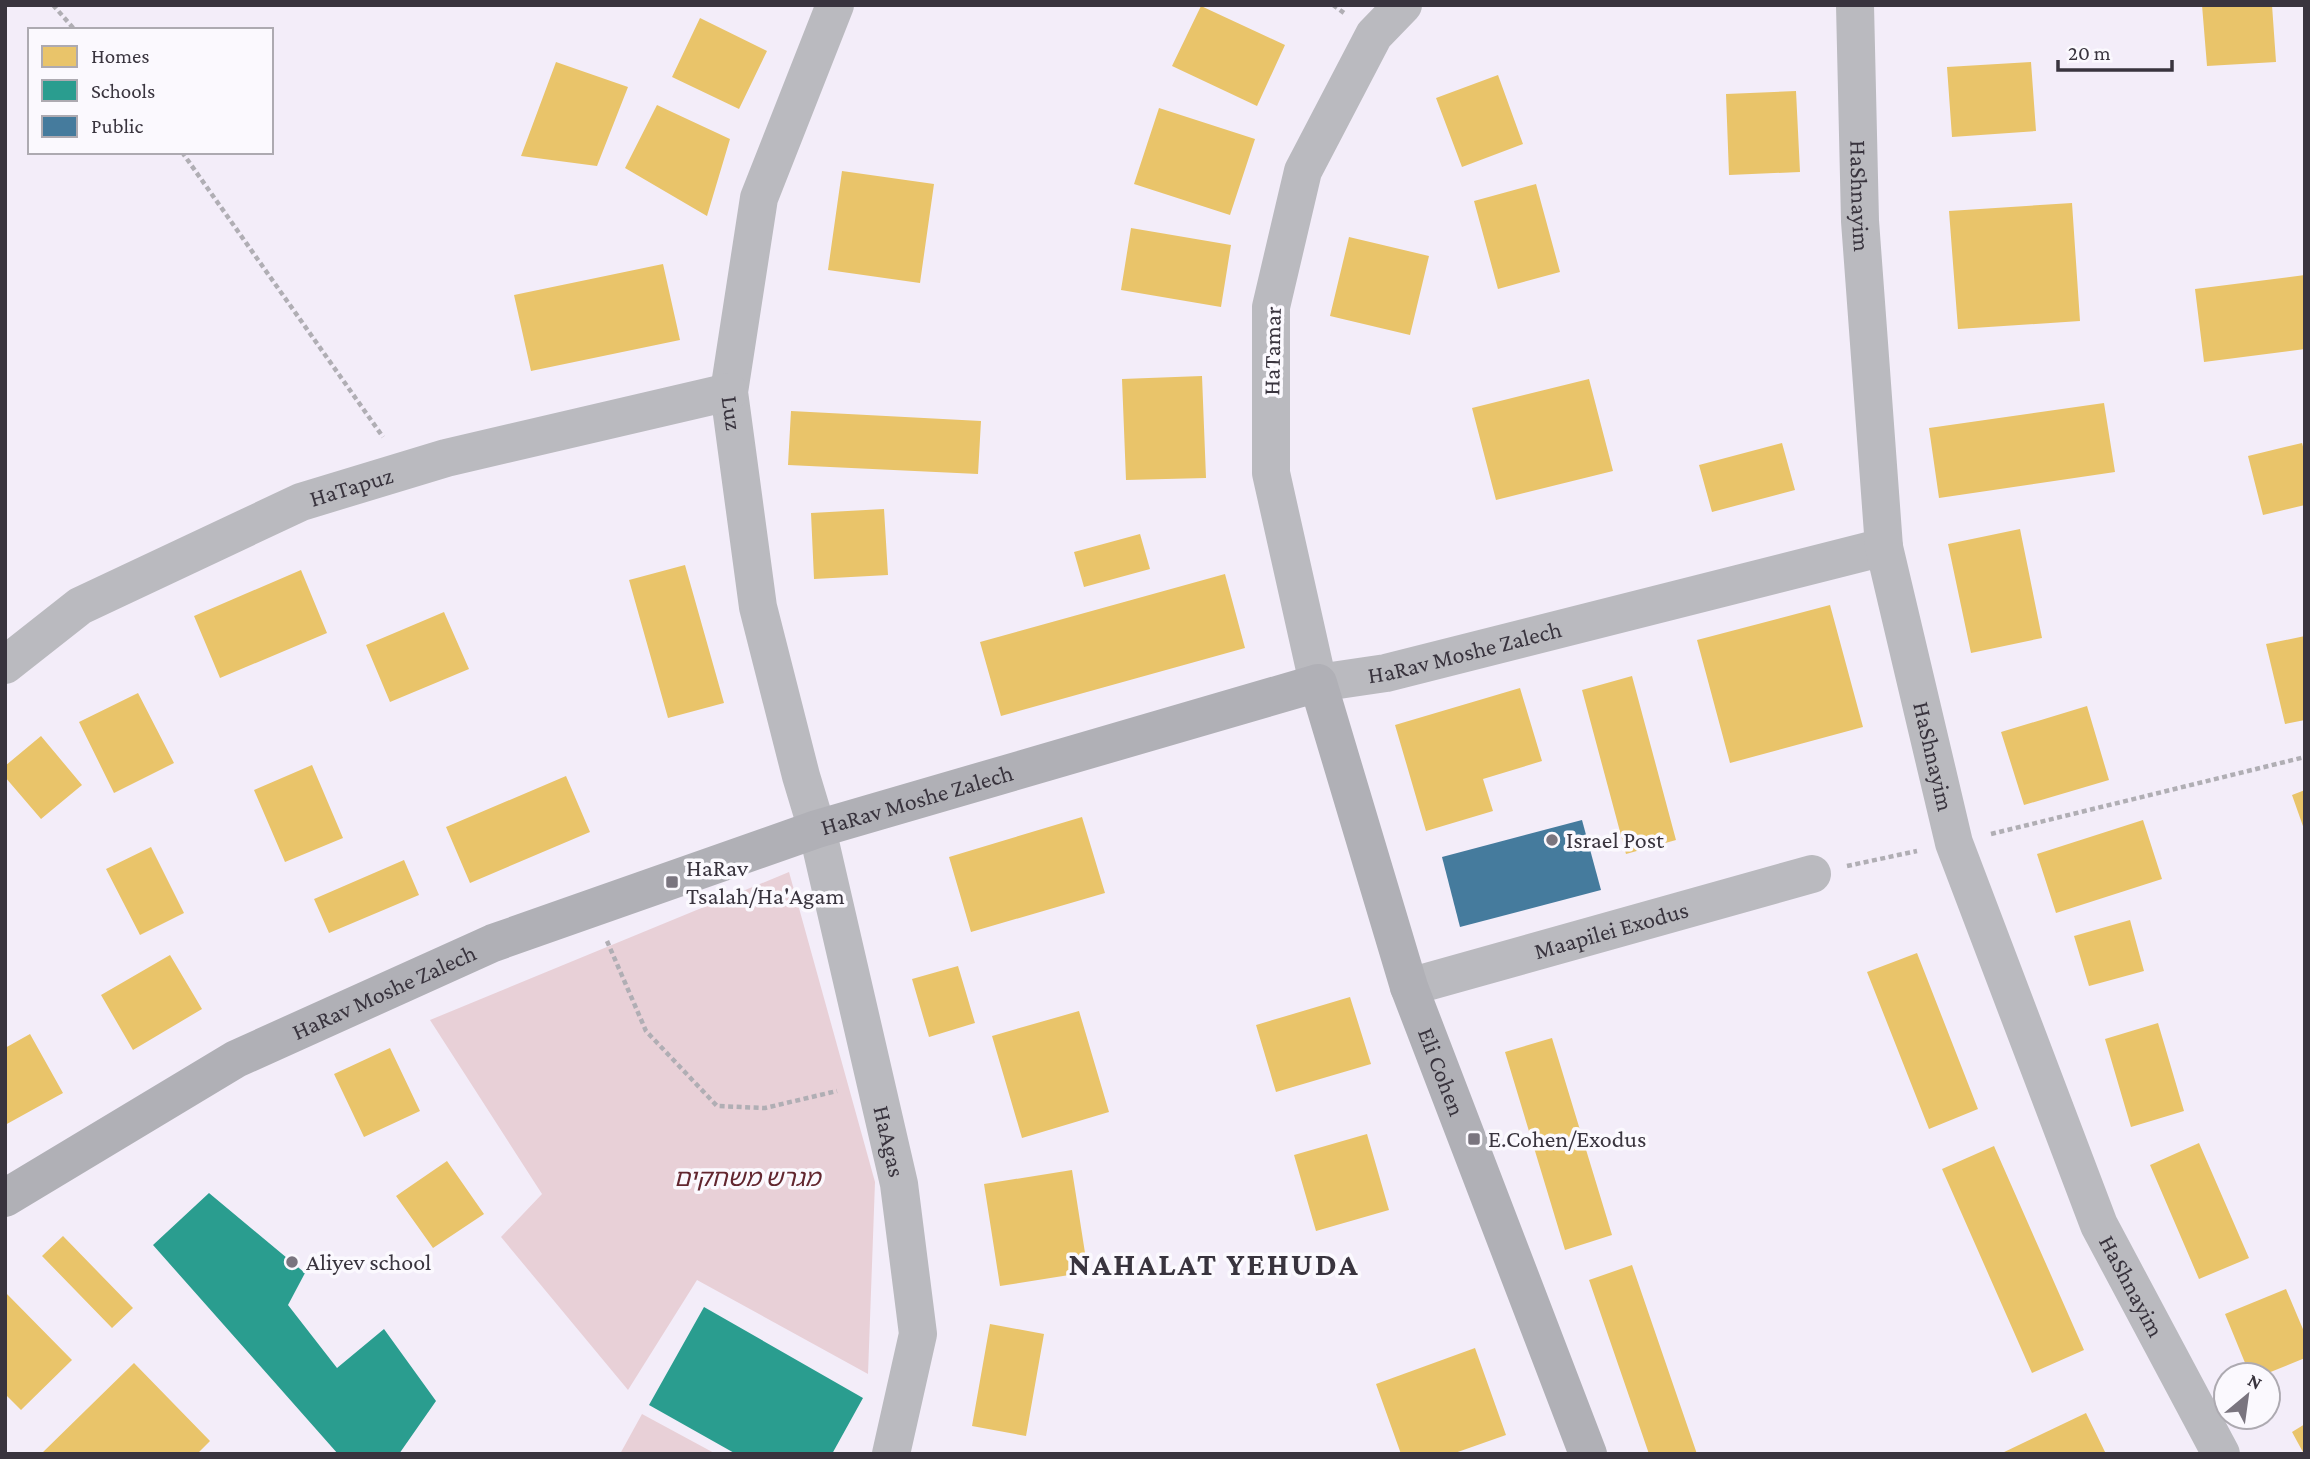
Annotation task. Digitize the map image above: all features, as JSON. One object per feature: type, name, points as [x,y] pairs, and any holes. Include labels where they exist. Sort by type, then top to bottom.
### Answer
[{"type":"street","name":"Luz","points":[[817,830],[758,607],[729,392],[759,198],[835,5]]},
{"type":"street","name":"HaTamar","points":[[1318,683],[1271,473],[1271,307],[1303,171],[1374,35],[1403,5]]},
{"type":"street","name":"HaShnayim","points":[[1855,5],[1860,220],[1884,547],[1954,843],[2099,1225],[2221,1454]]},
{"type":"street","name":"HaTapuz","points":[[5,665],[80,606],[301,502],[446,458],[729,392]]},
{"type":"street","name":"HaRav Moshe Zalech","points":[[5,1198],[236,1059],[493,943],[817,830],[1318,683],[1386,673],[1884,547]]},
{"type":"street","name":"Eli Cohen","points":[[1318,683],[1409,987],[1588,1454]]},
{"type":"street","name":"HaAgas","points":[[817,830],[899,1184],[918,1334],[891,1454]]},
{"type":"street","name":"Maapilei Exodus","points":[[1409,987],[1812,874]]},
{"type":"path","points":[[53,5],[73,28]]},
{"type":"path","points":[[183,154],[406,470]]},
{"type":"path","points":[[1812,874],[1954,843],[2305,757]]},
{"type":"path","points":[[592,909],[646,1031],[717,1106],[765,1108],[876,1082]]},
{"type":"green space","name":"מגרש משחקים","points":[[789,872],[875,1182],[868,1374],[697,1280],[628,1390],[501,1237],[542,1194],[430,1020]]},
{"type":"green space","points":[[642,1414],[716,1454],[620,1454]]},
{"type":"building: Homes","points":[[2202,5],[2272,5],[2276,62],[2207,66]]},
{"type":"building: Homes","points":[[1201,6],[1285,45],[1257,106],[1172,66]]},
{"type":"building: Homes","points":[[700,18],[767,51],[739,109],[672,77]]},
{"type":"building: Homes","points":[[556,62],[628,87],[597,166],[521,156]]},
{"type":"building: Homes","points":[[2031,62],[2036,131],[1952,137],[1947,67]]},
{"type":"building: Homes","points":[[1498,75],[1523,144],[1462,167],[1436,98]]},
{"type":"building: Homes","points":[[1796,91],[1800,172],[1729,175],[1726,94]]},
{"type":"building: Homes","points":[[657,105],[730,139],[707,216],[625,168]]},
{"type":"building: Homes","points":[[1159,108],[1255,139],[1230,215],[1134,184]]},
{"type":"building: Homes","points":[[842,171],[934,184],[920,283],[828,270]]},
{"type":"building: Homes","points":[[1536,184],[1560,272],[1498,289],[1474,201]]},
{"type":"building: Homes","points":[[2072,203],[2080,321],[1958,329],[1949,211]]},
{"type":"building: Homes","points":[[1131,228],[1231,245],[1221,307],[1121,290]]},
{"type":"building: Homes","points":[[1349,237],[1429,256],[1410,335],[1330,316]]},
{"type":"building: Homes","points":[[663,264],[680,340],[531,371],[514,295]]},
{"type":"building: Homes","points":[[2305,275],[2305,349],[2204,362],[2195,289]]},
{"type":"building: Homes","points":[[1202,376],[1206,478],[1126,480],[1122,379]]},
{"type":"building: Homes","points":[[1589,379],[1613,471],[1496,500],[1472,408]]},
{"type":"building: Homes","points":[[2104,403],[2115,472],[1939,498],[1929,428]]},
{"type":"building: Homes","points":[[791,411],[981,421],[978,474],[788,465]]},
{"type":"building: Homes","points":[[1782,443],[1795,490],[1712,512],[1699,465]]},
{"type":"building: Homes","points":[[2302,443],[2305,454],[2305,505],[2263,515],[2248,456]]},
{"type":"building: Homes","points":[[884,509],[888,575],[814,579],[811,513]]},
{"type":"building: Homes","points":[[2020,529],[2042,638],[1971,653],[1948,544]]},
{"type":"building: Homes","points":[[1140,534],[1150,569],[1084,587],[1074,552]]},
{"type":"building: Homes","points":[[685,565],[724,703],[668,718],[629,580]]},
{"type":"building: Homes","points":[[301,570],[327,633],[220,678],[194,616]]},
{"type":"building: Homes","points":[[1225,574],[1245,648],[1001,716],[980,642]]},
{"type":"building: Homes","points":[[1830,605],[1863,727],[1730,763],[1697,640]]},
{"type":"building: Homes","points":[[444,612],[469,669],[390,702],[366,645]]},
{"type":"building: Homes","points":[[2305,636],[2305,720],[2285,724],[2266,644]]},
{"type":"building: Homes","points":[[1632,676],[1676,840],[1626,854],[1582,690]]},
{"type":"building: Homes","points":[[1520,688],[1542,761],[1483,779],[1493,811],[1426,831],[1395,725]]},
{"type":"building: Homes","points":[[138,693],[174,763],[114,793],[79,722]]},
{"type":"building: Homes","points":[[2087,706],[2109,780],[2024,805],[2001,732]]},
{"type":"building: Homes","points":[[41,736],[82,785],[41,819],[5,777],[5,766]]},
{"type":"building: Homes","points":[[312,765],[343,838],[285,862],[254,790]]},
{"type":"building: Homes","points":[[566,776],[590,832],[470,883],[446,827]]},
{"type":"building: Homes","points":[[2305,790],[2305,829],[2304,829],[2292,795]]},
{"type":"building: Homes","points":[[1082,817],[1105,893],[971,932],[949,857]]},
{"type":"building: Homes","points":[[2143,820],[2162,879],[2056,913],[2037,854]]},
{"type":"building: Homes","points":[[151,847],[184,913],[140,935],[106,869]]},
{"type":"building: Homes","points":[[404,860],[419,895],[329,933],[314,899]]},
{"type":"building: Homes","points":[[2130,920],[2144,971],[2089,986],[2074,936]]},
{"type":"building: Homes","points":[[1917,953],[1978,1109],[1929,1129],[1867,972]]},
{"type":"building: Homes","points":[[170,955],[202,1009],[133,1050],[101,995]]},
{"type":"building: Homes","points":[[958,966],[975,1023],[929,1037],[912,979]]},
{"type":"building: Homes","points":[[1350,997],[1371,1064],[1276,1092],[1256,1025]]},
{"type":"building: Homes","points":[[1079,1011],[1109,1112],[1022,1138],[992,1036]]},
{"type":"building: Homes","points":[[2158,1023],[2184,1111],[2131,1127],[2105,1039]]},
{"type":"building: Homes","points":[[30,1034],[63,1093],[5,1125],[5,1048]]},
{"type":"building: Homes","points":[[1552,1038],[1612,1235],[1565,1250],[1505,1052]]},
{"type":"building: Homes","points":[[390,1048],[420,1111],[364,1137],[334,1074]]},
{"type":"building: Homes","points":[[1367,1134],[1389,1210],[1316,1231],[1294,1155]]},
{"type":"building: Homes","points":[[2199,1143],[2249,1258],[2199,1279],[2150,1165]]},
{"type":"building: Homes","points":[[1994,1146],[2084,1350],[2032,1373],[1942,1169]]},
{"type":"building: Homes","points":[[447,1161],[484,1214],[433,1248],[396,1196]]},
{"type":"building: Homes","points":[[1072,1170],[1088,1272],[1000,1286],[984,1184]]},
{"type":"building: Homes","points":[[63,1236],[133,1308],[112,1328],[42,1256]]},
{"type":"building: Homes","points":[[1632,1265],[1697,1454],[1649,1454],[1589,1280]]},
{"type":"building: Homes","points":[[2286,1289],[2305,1334],[2305,1358],[2282,1367],[2282,1361],[2244,1361],[2225,1314]]},
{"type":"building: Homes","points":[[5,1292],[72,1360],[21,1410],[5,1394]]},
{"type":"building: Homes","points":[[990,1324],[1044,1334],[1026,1436],[972,1426]]},
{"type":"building: Homes","points":[[1475,1348],[1506,1435],[1452,1454],[1401,1454],[1376,1384]]},
{"type":"building: Homes","points":[[134,1363],[210,1441],[197,1454],[41,1454]]},
{"type":"building: Homes","points":[[2086,1413],[2106,1454],[2000,1454]]},
{"type":"building: Homes","points":[[2305,1424],[2305,1454],[2304,1454],[2292,1432]]},
{"type":"building: Schools","points":[[209,1193],[305,1273],[288,1305],[337,1368],[384,1329],[436,1401],[399,1454],[338,1454],[153,1245]]},
{"type":"building: Schools","points":[[704,1307],[863,1398],[832,1454],[736,1454],[649,1405]]},
{"type":"building: Public","points":[[1582,820],[1601,890],[1460,927],[1442,857]]},
{"type":"place","name":"Israel Post","points":[[1552,840]]},
{"type":"place","name":"HaRav Tsalah/Ha'Agam","points":[[672,882]]},
{"type":"place","name":"E.Cohen/Exodus","points":[[1474,1139]]},
{"type":"place","name":"Aliyev school","points":[[292,1262]]},
{"type":"district","name":"NAHALAT YEHUDA","points":[[1214,1264]]}]
